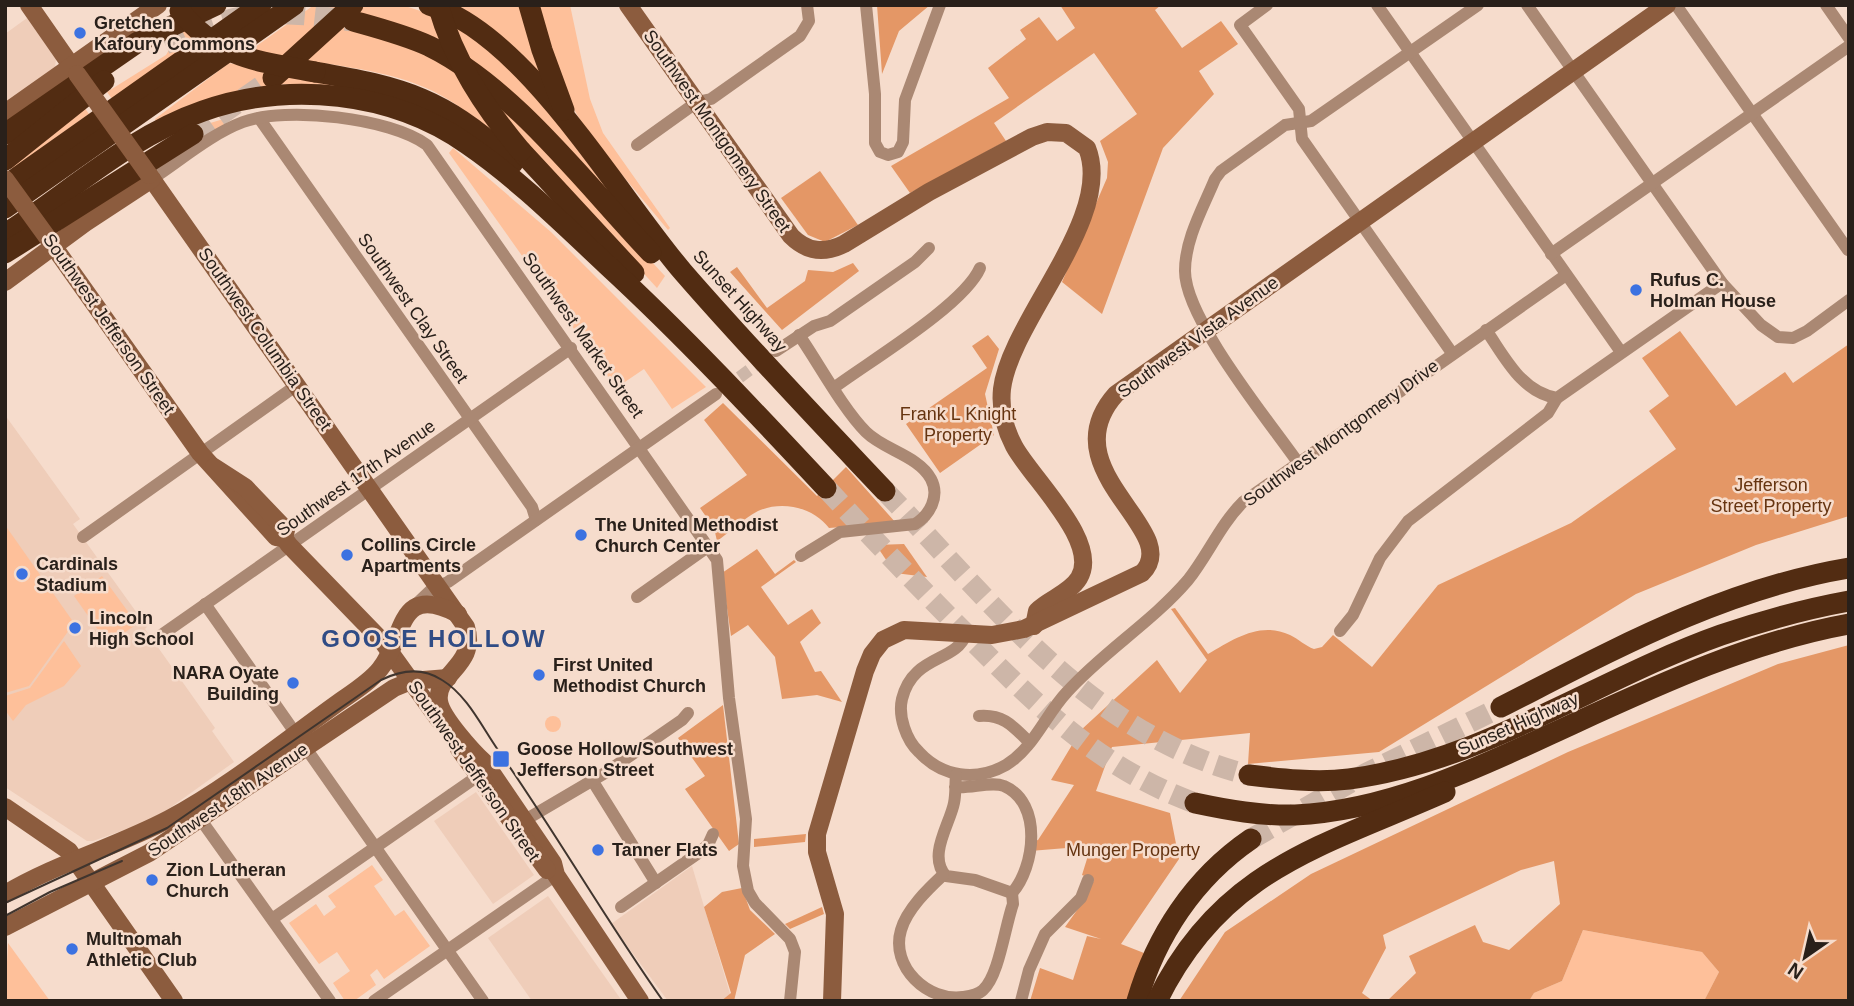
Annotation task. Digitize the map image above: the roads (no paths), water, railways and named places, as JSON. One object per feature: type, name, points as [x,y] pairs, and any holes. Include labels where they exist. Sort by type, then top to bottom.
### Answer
[{"type":"highway","points":[[5,134],[138,42],[215,5]]},
{"type":"highway","points":[[5,186],[261,5]]},
{"type":"highway","points":[[5,208],[294,5]]},
{"type":"highway","points":[[429,5],[464,20],[493,40],[523,69],[573,131]]},
{"type":"highway","points":[[438,5],[465,73],[482,103],[522,151],[634,273],[661,312]]},
{"type":"highway","points":[[529,5],[542,50],[573,131]]},
{"type":"highway","points":[[179,8],[209,41],[234,55],[396,88],[450,111],[511,161],[544,194],[561,221]]},
{"type":"highway","points":[[273,78],[353,13],[428,46],[453,60],[499,94],[696,300],[722,317]]},
{"type":"highway","points":[[5,160],[105,81],[165,44]]},
{"type":"highway","points":[[5,234],[106,165],[180,120],[229,104],[282,94],[342,97],[366,102],[438,127],[493,163],[661,312],[826,488]]},
{"type":"highway","name":"Sunset Highway","points":[[573,131],[659,244],[722,317],[886,491]]},
{"type":"highway","points":[[5,253],[193,134]]},
{"type":"highway","points":[[1501,706],[1704,609],[1770,586],[1849,568]]},
{"type":"highway","name":"Sunset Highway","points":[[1249,775],[1305,780],[1347,779],[1413,765],[1459,749],[1719,636],[1811,608],[1849,601]]},
{"type":"highway","name":"Sunset Highway","points":[[1195,803],[1250,814],[1295,815],[1341,810],[1477,768],[1731,656],[1849,624]]},
{"type":"highway","points":[[1157,1001],[1193,939],[1224,905],[1248,886],[1317,848],[1460,785],[1477,768]]},
{"type":"highway","points":[[1137,1001],[1161,940],[1180,909],[1220,863],[1251,839]]},
{"type":"main road","name":"Southwest Columbia Street","points":[[29,5],[458,614],[468,635],[468,651],[449,678]]},
{"type":"main road","points":[[5,113],[74,70],[158,5]]},
{"type":"main road","name":"Southwest Montgomery Street","points":[[628,5],[791,236],[812,250],[838,247],[929,192],[1040,134],[1066,133],[1087,148],[1090,185],[1084,211],[1011,360],[1002,390],[1005,422],[1014,446],[1072,528],[1084,554],[1078,580],[1037,611],[1034,626]]},
{"type":"main road","name":"Southwest Vista Avenue","points":[[832,1001],[835,914],[816,840],[869,661],[883,640],[904,631],[992,635],[1034,626],[1146,568],[1151,553],[1147,537],[1107,479],[1098,459],[1100,425],[1108,404],[1116,394],[1667,5]]},
{"type":"main road","points":[[5,282],[51,242],[150,177]]},
{"type":"main road","name":"Southwest Jefferson Street","points":[[5,179],[200,453],[214,467],[245,487],[286,530],[286,542],[390,650],[478,776],[519,824]]},
{"type":"main road","points":[[411,611],[436,605],[458,614]]},
{"type":"main road","name":"Southwest 18th Avenue","points":[[301,740],[376,673],[390,650],[401,621],[411,611]]},
{"type":"main road","name":"Southwest Jefferson Street","points":[[449,678],[439,696],[442,708],[519,824],[542,868],[556,875],[640,1001]]},
{"type":"main road","name":"Southwest 18th Avenue","points":[[5,927],[92,884],[301,740],[411,681],[449,678]]},
{"type":"main road","points":[[390,691],[424,699]]},
{"type":"main road","points":[[5,807],[53,838],[75,860],[174,1001]]},
{"type":"main road","name":"Southwest 18th Avenue","points":[[5,894],[75,860],[196,813]]},
{"type":"street","points":[[637,145],[697,102],[711,99],[800,36],[809,21],[807,5]]},
{"type":"street","points":[[866,5],[875,94],[875,143],[880,152],[888,155],[898,152],[903,142],[905,100],[940,5]]},
{"type":"street","points":[[1267,5],[1240,25],[1299,109],[1302,139],[1452,353]]},
{"type":"street","points":[[1377,5],[1621,352]]},
{"type":"street","points":[[1299,464],[1206,330],[1188,297],[1185,265],[1189,242],[1215,179],[1221,171],[1285,124],[1311,121],[1478,5]]},
{"type":"street","points":[[1527,5],[1722,283],[1769,332],[1785,338],[1807,331],[1849,300]]},
{"type":"street","points":[[1676,5],[1848,250]]},
{"type":"street","points":[[1826,5],[1849,38]]},
{"type":"street","points":[[1551,254],[1849,46]]},
{"type":"street","name":"Southwest Market Street","points":[[259,118],[306,116],[354,121],[407,134],[427,145],[709,546],[718,567],[729,698],[746,818],[743,866],[748,891],[755,903],[790,939],[795,952],[790,1001]]},
{"type":"street","points":[[150,177],[232,127],[259,118]]},
{"type":"street","name":"Southwest Clay Street","points":[[259,118],[532,508],[536,520]]},
{"type":"street","points":[[776,351],[799,335],[830,321],[915,262],[929,248]]},
{"type":"street","points":[[835,387],[948,304],[972,282],[981,268]]},
{"type":"street","name":"Southwest Montgomery Drive","points":[[955,781],[1008,764],[1029,742],[1067,691],[1187,580],[1234,512],[1452,353],[1566,275]]},
{"type":"street","points":[[1340,631],[1353,615],[1380,558],[1408,521],[1548,413],[1557,398],[1722,283]]},
{"type":"street","points":[[1486,330],[1527,386],[1540,394],[1557,398]]},
{"type":"street","points":[[799,335],[866,432],[925,471],[932,482],[933,502],[927,514],[915,524],[834,533],[801,556]]},
{"type":"street","name":"Southwest 17th Avenue","points":[[160,636],[286,542],[371,490],[570,348]]},
{"type":"street","points":[[83,537],[297,385]]},
{"type":"street","name":"Southwest 18th Avenue","points":[[411,611],[420,599],[438,586],[716,394]]},
{"type":"street","points":[[637,597],[709,546]]},
{"type":"street","points":[[205,604],[483,1001]]},
{"type":"street","points":[[955,781],[954,803],[940,844],[943,875],[908,914],[899,941],[907,969],[922,986],[940,997],[972,996],[987,986],[1013,904],[1012,893],[1022,880],[1027,861],[1031,818],[1027,807],[1011,790],[999,785],[955,781],[929,761],[913,746],[901,716],[901,701],[914,674],[933,659],[957,648],[965,634]]},
{"type":"street","points":[[519,824],[592,780],[682,720],[688,713]]},
{"type":"street","points":[[979,716],[994,715],[1007,721],[1029,742]]},
{"type":"street","points":[[272,919],[478,776]]},
{"type":"street","points":[[592,780],[656,883]]},
{"type":"street","points":[[196,813],[330,1001]]},
{"type":"street","points":[[621,907],[708,845],[712,834]]},
{"type":"street","points":[[374,1001],[556,875]]},
{"type":"street","points":[[943,875],[984,882],[1012,893]]},
{"type":"street","points":[[1021,1001],[1029,970],[1045,934],[1081,898],[1088,880]]},
{"type":"tunnel","points":[[165,44],[214,24],[255,15],[298,14],[351,21]]},
{"type":"tunnel","points":[[193,134],[273,78]]},
{"type":"tunnel","points":[[725,388],[767,357]]},
{"type":"tunnel","points":[[826,488],[995,664],[1047,712],[1101,754],[1131,773],[1195,803]]},
{"type":"tunnel","points":[[885,491],[1006,620],[1048,660],[1093,697],[1140,730],[1192,756],[1249,775]]},
{"type":"tunnel","points":[[1251,839],[1367,773],[1501,707]]},
{"type":"tram line","points":[[5,903],[167,828],[381,680],[404,672],[427,673],[451,686],[473,712],[663,1001]]},
{"type":"tram line","points":[[5,916],[50,892],[122,861]]},
{"type":"place","name":"Gretchen Kafoury Commons","points":[[80,33]]},
{"type":"place","name":"Rufus C. Holman House","points":[[1636,290]]},
{"type":"place","name":"The United Methodist Church Center","points":[[581,535]]},
{"type":"place","name":"Collins Circle Apartments","points":[[347,555]]},
{"type":"place","name":"Cardinals Stadium","points":[[22,574]]},
{"type":"place","name":"Lincoln High School","points":[[75,628]]},
{"type":"place","name":"First United Methodist Church","points":[[539,675]]},
{"type":"place","name":"NARA Oyate Building","points":[[293,683]]},
{"type":"place","name":"Goose Hollow/Southwest Jefferson Street","points":[[501,759]]},
{"type":"place","name":"Tanner Flats","points":[[598,850]]},
{"type":"place","name":"Zion Lutheran Church","points":[[152,880]]},
{"type":"place","name":"Multnomah Athletic Club","points":[[72,949]]},
{"type":"district","name":"GOOSE HOLLOW","points":[[434,639]]},
{"type":"park label","name":"Frank L Knight Property","points":[[958,424]]},
{"type":"park label","name":"Jefferson Street Property","points":[[1771,495]]},
{"type":"park label","name":"Munger Property","points":[[1133,850]]}]
